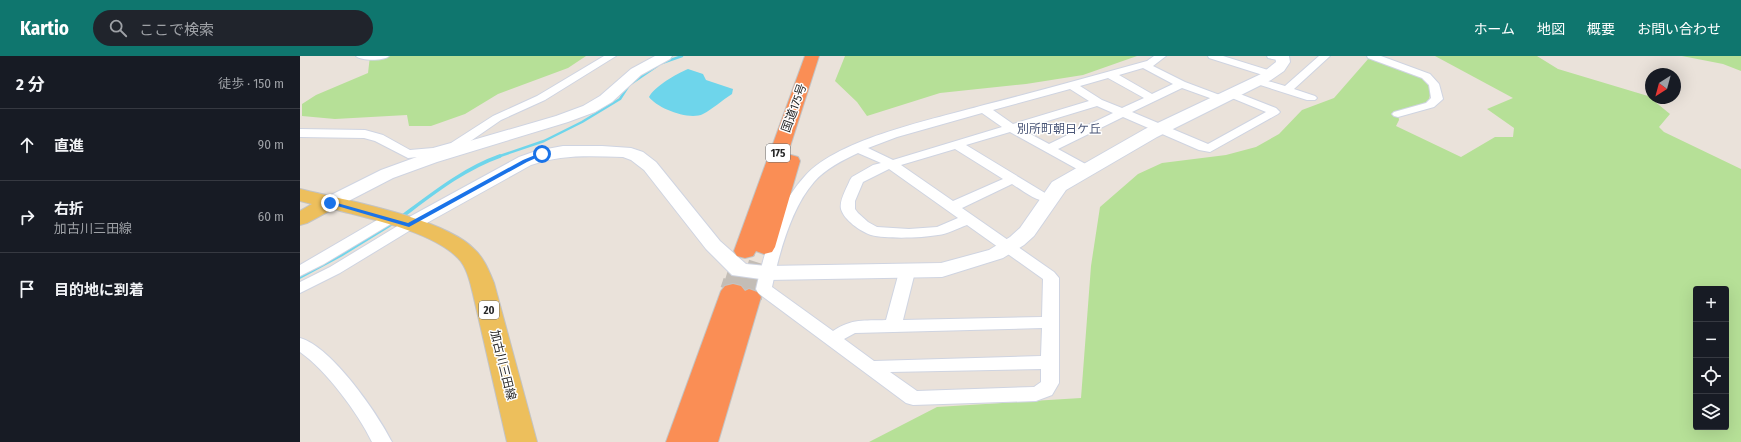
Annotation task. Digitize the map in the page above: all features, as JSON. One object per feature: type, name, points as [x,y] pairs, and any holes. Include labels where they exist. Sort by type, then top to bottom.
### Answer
[{"type":"highway","points":[[798,97],[794,87],[800,56]]},
{"type":"highway","name":"国道175号","points":[[745,251],[812,56]]},
{"type":"highway","name":"国道175号","points":[[764,247],[823,56]]},
{"type":"highway","points":[[816,76],[827,56]]},
{"type":"highway","points":[[681,442],[741,294],[703,442]]},
{"type":"main road","name":"加古川三田線","points":[[300,195],[432,232],[446,239],[466,253],[479,273],[522,442]]},
{"type":"main road","points":[[300,218],[330,203]]},
{"type":"street","points":[[361,56],[384,56]]},
{"type":"street","points":[[330,203],[388,174],[471,142],[498,118],[541,98],[611,56]]},
{"type":"street","points":[[300,133],[365,134],[379,138],[408,154],[417,155],[434,152],[562,119],[589,109],[606,99],[636,72],[665,56]]},
{"type":"street","points":[[859,149],[890,163],[1051,278],[1050,383],[1045,390],[1036,394],[913,398],[764,289],[767,273],[786,221],[798,194],[811,177],[827,165],[859,149],[893,134],[1151,63],[1161,56]]},
{"type":"street","points":[[1212,56],[1273,65]]},
{"type":"street","points":[[1287,90],[1325,56]]},
{"type":"street","points":[[1372,56],[1426,76],[1434,84],[1438,99],[1430,105],[1398,114]]},
{"type":"street","points":[[1071,85],[1098,102],[1203,147],[1210,148],[1274,112],[1272,110],[1226,96],[1181,84],[1144,64]]},
{"type":"street","points":[[1273,65],[1287,90],[1311,98]]},
{"type":"street","points":[[300,271],[397,222],[525,161],[542,154],[562,150],[625,152],[637,156],[650,166],[713,245],[740,270],[767,273],[907,272],[942,270],[996,254],[1008,247],[1027,232],[1059,186],[1161,129],[1226,96],[1273,65]]},
{"type":"street","points":[[1109,74],[1152,98]]},
{"type":"street","points":[[1048,149],[1181,84]]},
{"type":"street","points":[[969,219],[939,231],[909,233],[874,231],[863,225],[852,216],[848,210],[848,201],[857,180],[890,163],[1098,102]]},
{"type":"street","points":[[984,109],[1011,128],[1086,170]]},
{"type":"street","points":[[955,144],[1042,196],[1050,198]]},
{"type":"street","points":[[952,207],[1013,179]]},
{"type":"street","points":[[300,288],[335,270],[397,222]]},
{"type":"street","points":[[893,326],[907,272]]},
{"type":"street","points":[[832,339],[851,327],[1051,322]]},
{"type":"street","points":[[300,344],[318,356],[356,400],[382,442]]},
{"type":"street","points":[[873,369],[878,366],[1051,362]]},
{"type":"green space","points":[[370,56],[586,56],[568,68],[498,94],[465,114],[431,126],[409,126],[407,115],[335,119],[302,116],[302,104],[316,95],[368,73]]},
{"type":"green space","points":[[845,56],[1137,56],[1083,75],[1026,84],[940,93],[867,116],[857,102],[835,81]]},
{"type":"green space","points":[[1435,56],[1537,56],[1558,69],[1645,95],[1645,104],[1658,104],[1670,114],[1659,127],[1664,132],[1741,169],[1741,442],[869,442],[937,407],[1081,398],[1091,266],[1100,207],[1138,174],[1162,163],[1226,155],[1256,147],[1279,134],[1302,110],[1334,98],[1369,58],[1417,74],[1426,81],[1431,92],[1428,102],[1398,114],[1399,120],[1396,126],[1461,157],[1495,137],[1513,137],[1514,128],[1487,109],[1513,98]]},
{"type":"green space","points":[[1682,56],[1741,56],[1741,71],[1723,64]]},
{"type":"water","points":[[688,69],[703,74],[706,80],[733,89],[732,94],[707,112],[697,116],[682,115],[666,109],[649,97],[656,89],[672,77]]},
{"type":"waterway","points":[[662,63],[682,56]]},
{"type":"waterway","points":[[497,157],[544,141],[582,122],[620,99],[629,85],[657,66]]},
{"type":"waterway","points":[[400,218],[460,175],[486,161],[500,156]]},
{"type":"waterway","points":[[300,277],[341,255],[393,223]]},
{"type":"tunnel","points":[[753,283],[764,247]]},
{"type":"tunnel","points":[[735,283],[745,251]]},
{"type":"tunnel","points":[[733,291],[736,282]]},
{"type":"tunnel","points":[[749,297],[753,282]]},
{"type":"district","name":"別所町朝日ケ丘","points":[[1059,129]]},
{"type":"route","points":[[330,203],[409,225],[525,161],[542,154]]}]
